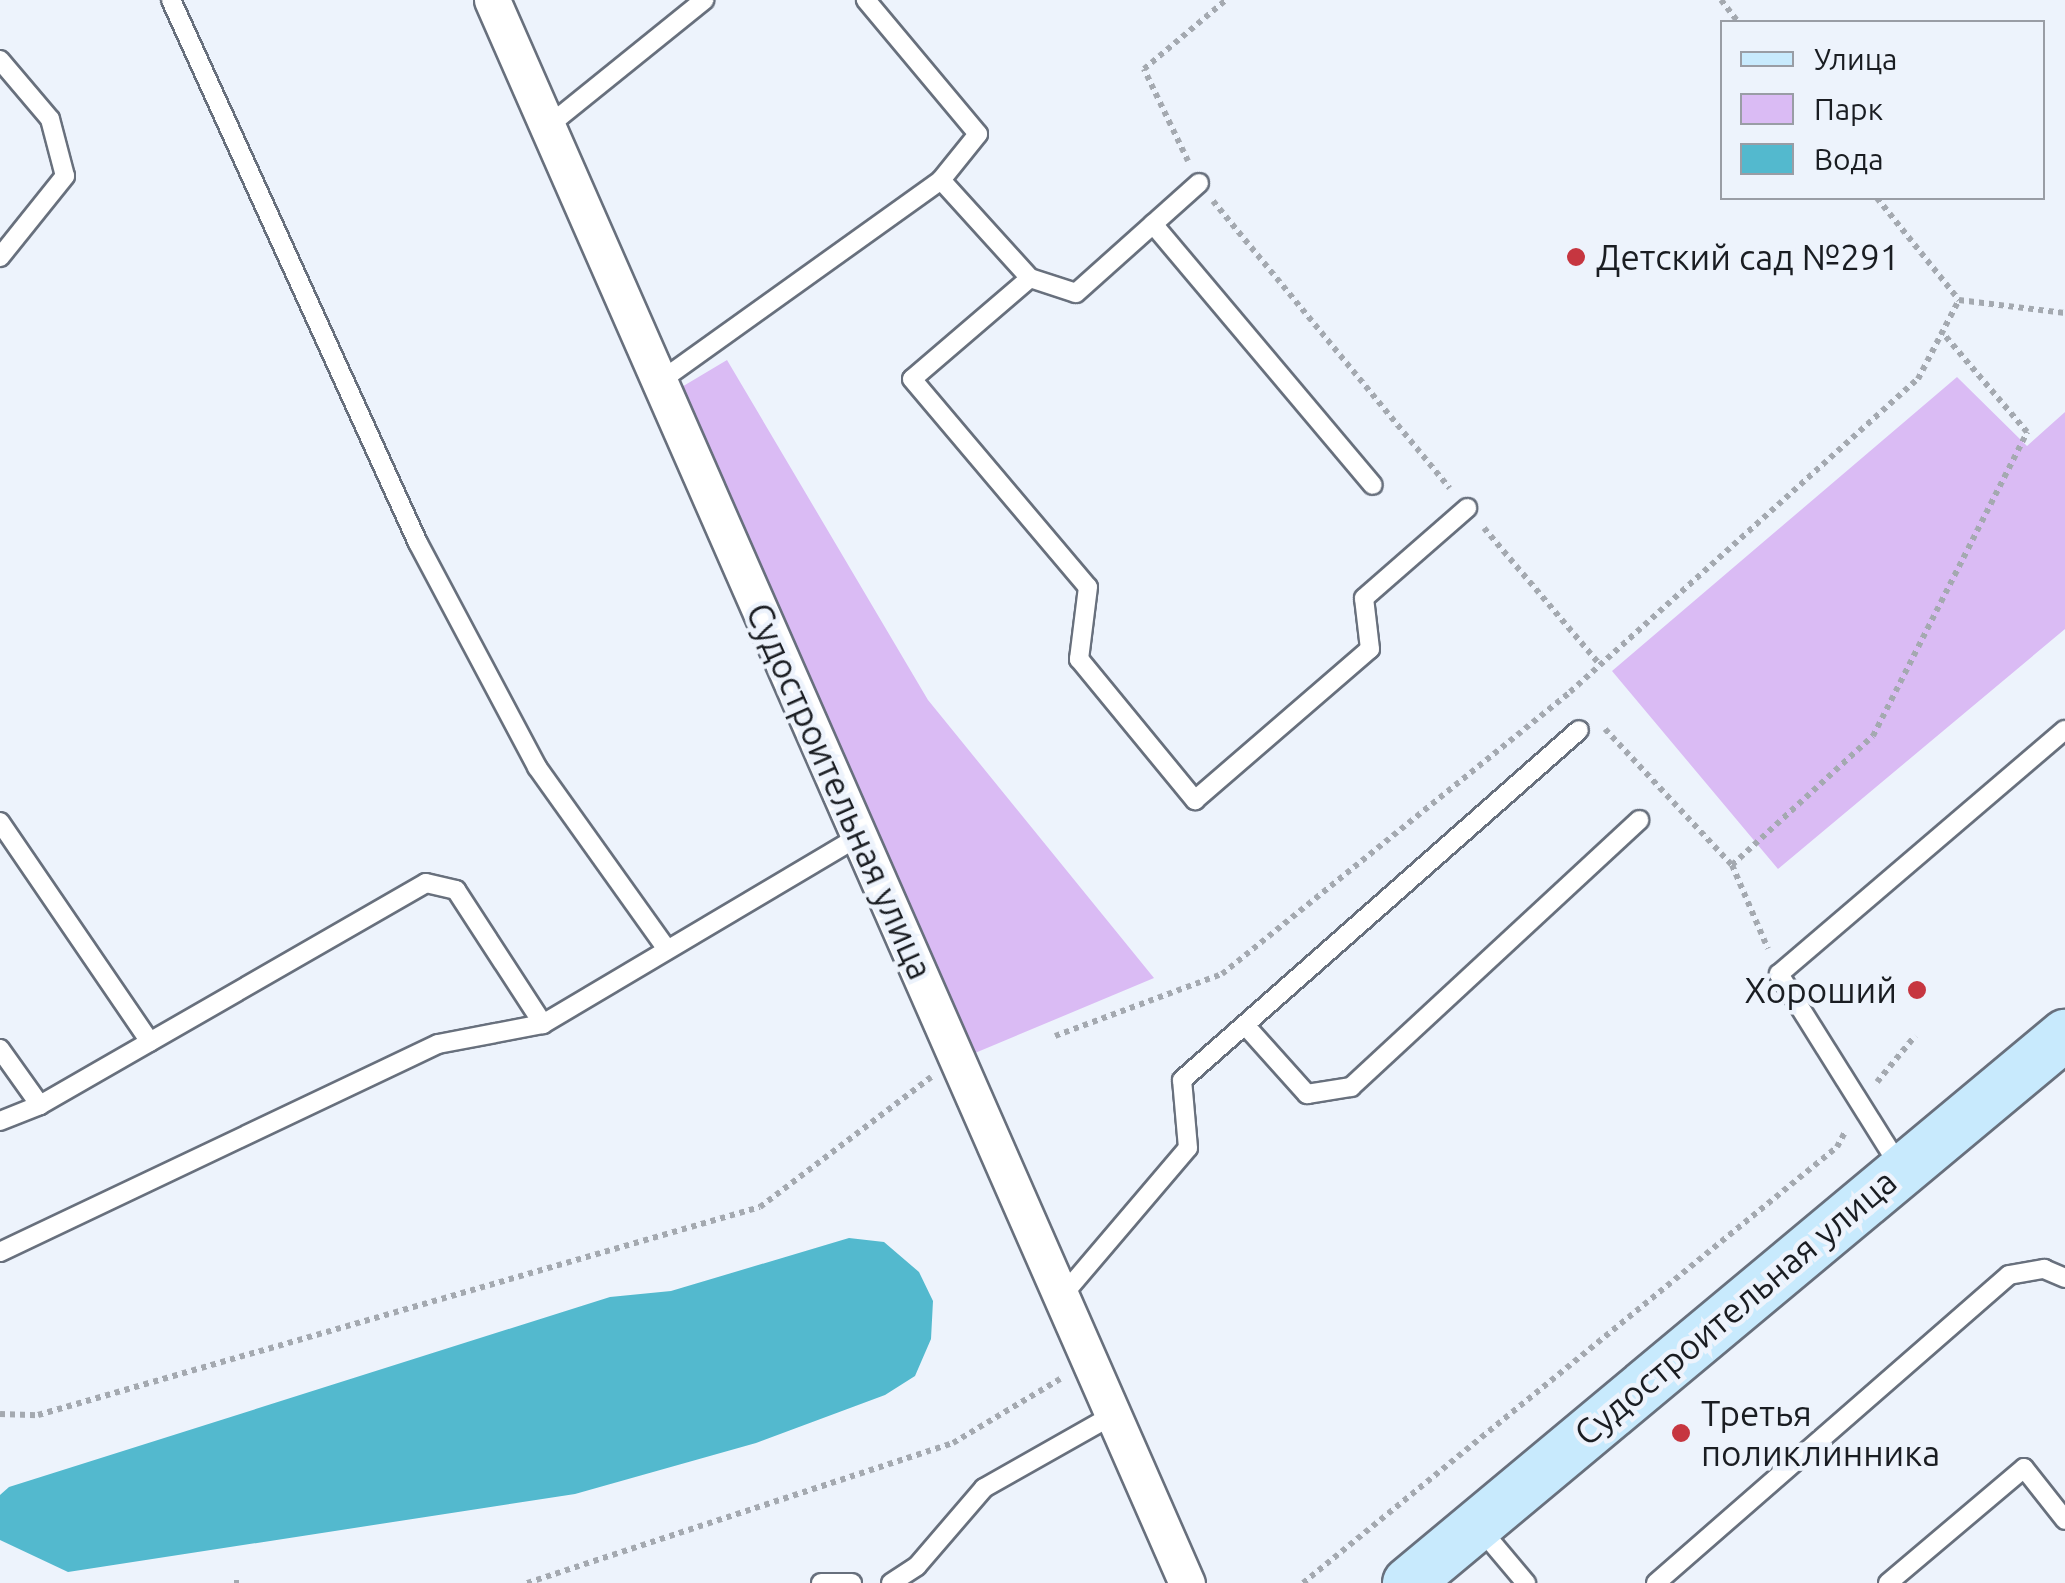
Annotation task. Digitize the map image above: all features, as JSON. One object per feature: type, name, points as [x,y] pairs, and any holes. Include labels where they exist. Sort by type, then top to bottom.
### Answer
[{"type":"main road","name":"Судостроительная улица","points":[[1408,1583],[1901,1167],[2064,1036]]},
{"type":"street","name":"Судостроительная улица","points":[[492,0],[1187,1583]]},
{"type":"lane","points":[[171,0],[418,543],[537,767],[666,948]]},
{"type":"lane","points":[[548,126],[704,0]]},
{"type":"lane","points":[[659,382],[942,180],[978,134],[866,0]]},
{"type":"lane","points":[[0,60],[50,119],[66,176],[0,258]]},
{"type":"lane","points":[[942,180],[1030,278],[1076,293],[1198,183]]},
{"type":"lane","points":[[1153,224],[1373,485]]},
{"type":"lane","points":[[1030,278],[912,379],[1088,586],[1080,659],[1195,800],[1370,649],[1364,598],[1466,508]]},
{"type":"lane","points":[[1062,1296],[1188,1148],[1182,1080],[1579,730]]},
{"type":"lane","points":[[1901,1167],[1858,1105],[1779,974],[2065,730]]},
{"type":"lane","points":[[1245,1025],[1307,1094],[1351,1088],[1639,820]]},
{"type":"lane","points":[[0,822],[150,1042]]},
{"type":"lane","points":[[0,1252],[438,1044],[543,1024],[860,836]]},
{"type":"lane","points":[[0,1121],[40,1105],[426,882],[456,890],[543,1024]]},
{"type":"lane","points":[[0,1049],[40,1105]]},
{"type":"lane","points":[[1656,1583],[2009,1275],[2044,1268],[2065,1278]]},
{"type":"lane","points":[[891,1583],[917,1566],[984,1488],[1113,1415]]},
{"type":"lane","points":[[1888,1583],[2024,1468],[2065,1520]]},
{"type":"lane","points":[[1476,1525],[1526,1583]]},
{"type":"lane","points":[[821,1583],[852,1583]]},
{"type":"path","points":[[1226,0],[1144,69],[1198,183],[1466,508],[1602,663]]},
{"type":"path","points":[[1720,0],[1736,20]]},
{"type":"path","points":[[1880,200],[1959,300],[2065,312]]},
{"type":"path","points":[[1055,1036],[1222,974],[1570,692],[1918,378],[1959,300]]},
{"type":"path","points":[[1732,866],[1873,736],[2027,432],[1942,332]]},
{"type":"path","points":[[1570,692],[1584,706]]},
{"type":"path","points":[[1597,721],[1732,866],[1779,974]]},
{"type":"path","points":[[1303,1583],[1837,1146],[1858,1105],[1915,1036]]},
{"type":"path","points":[[0,1414],[38,1415],[760,1207],[944,1067]]},
{"type":"path","points":[[526,1583],[953,1443],[1074,1372]]},
{"type":"path","points":[[234,1583],[244,1583]]},
{"type":"green space","points":[[727,360],[928,700],[1154,978],[975,1053],[675,391]]},
{"type":"green space","points":[[1957,377],[2027,446],[2065,412],[2065,629],[1778,869],[1612,671]]},
{"type":"water","points":[[849,1238],[884,1242],[919,1272],[933,1301],[931,1339],[915,1376],[885,1395],[756,1443],[575,1494],[68,1572],[0,1540],[0,1495],[9,1487],[610,1297],[671,1291]]},
{"type":"place","name":"Детский сад №291","points":[[1576,257]]},
{"type":"place","name":"Хороший","points":[[1917,990]]},
{"type":"place","name":"Третья поликлинника","points":[[1681,1433]]}]
